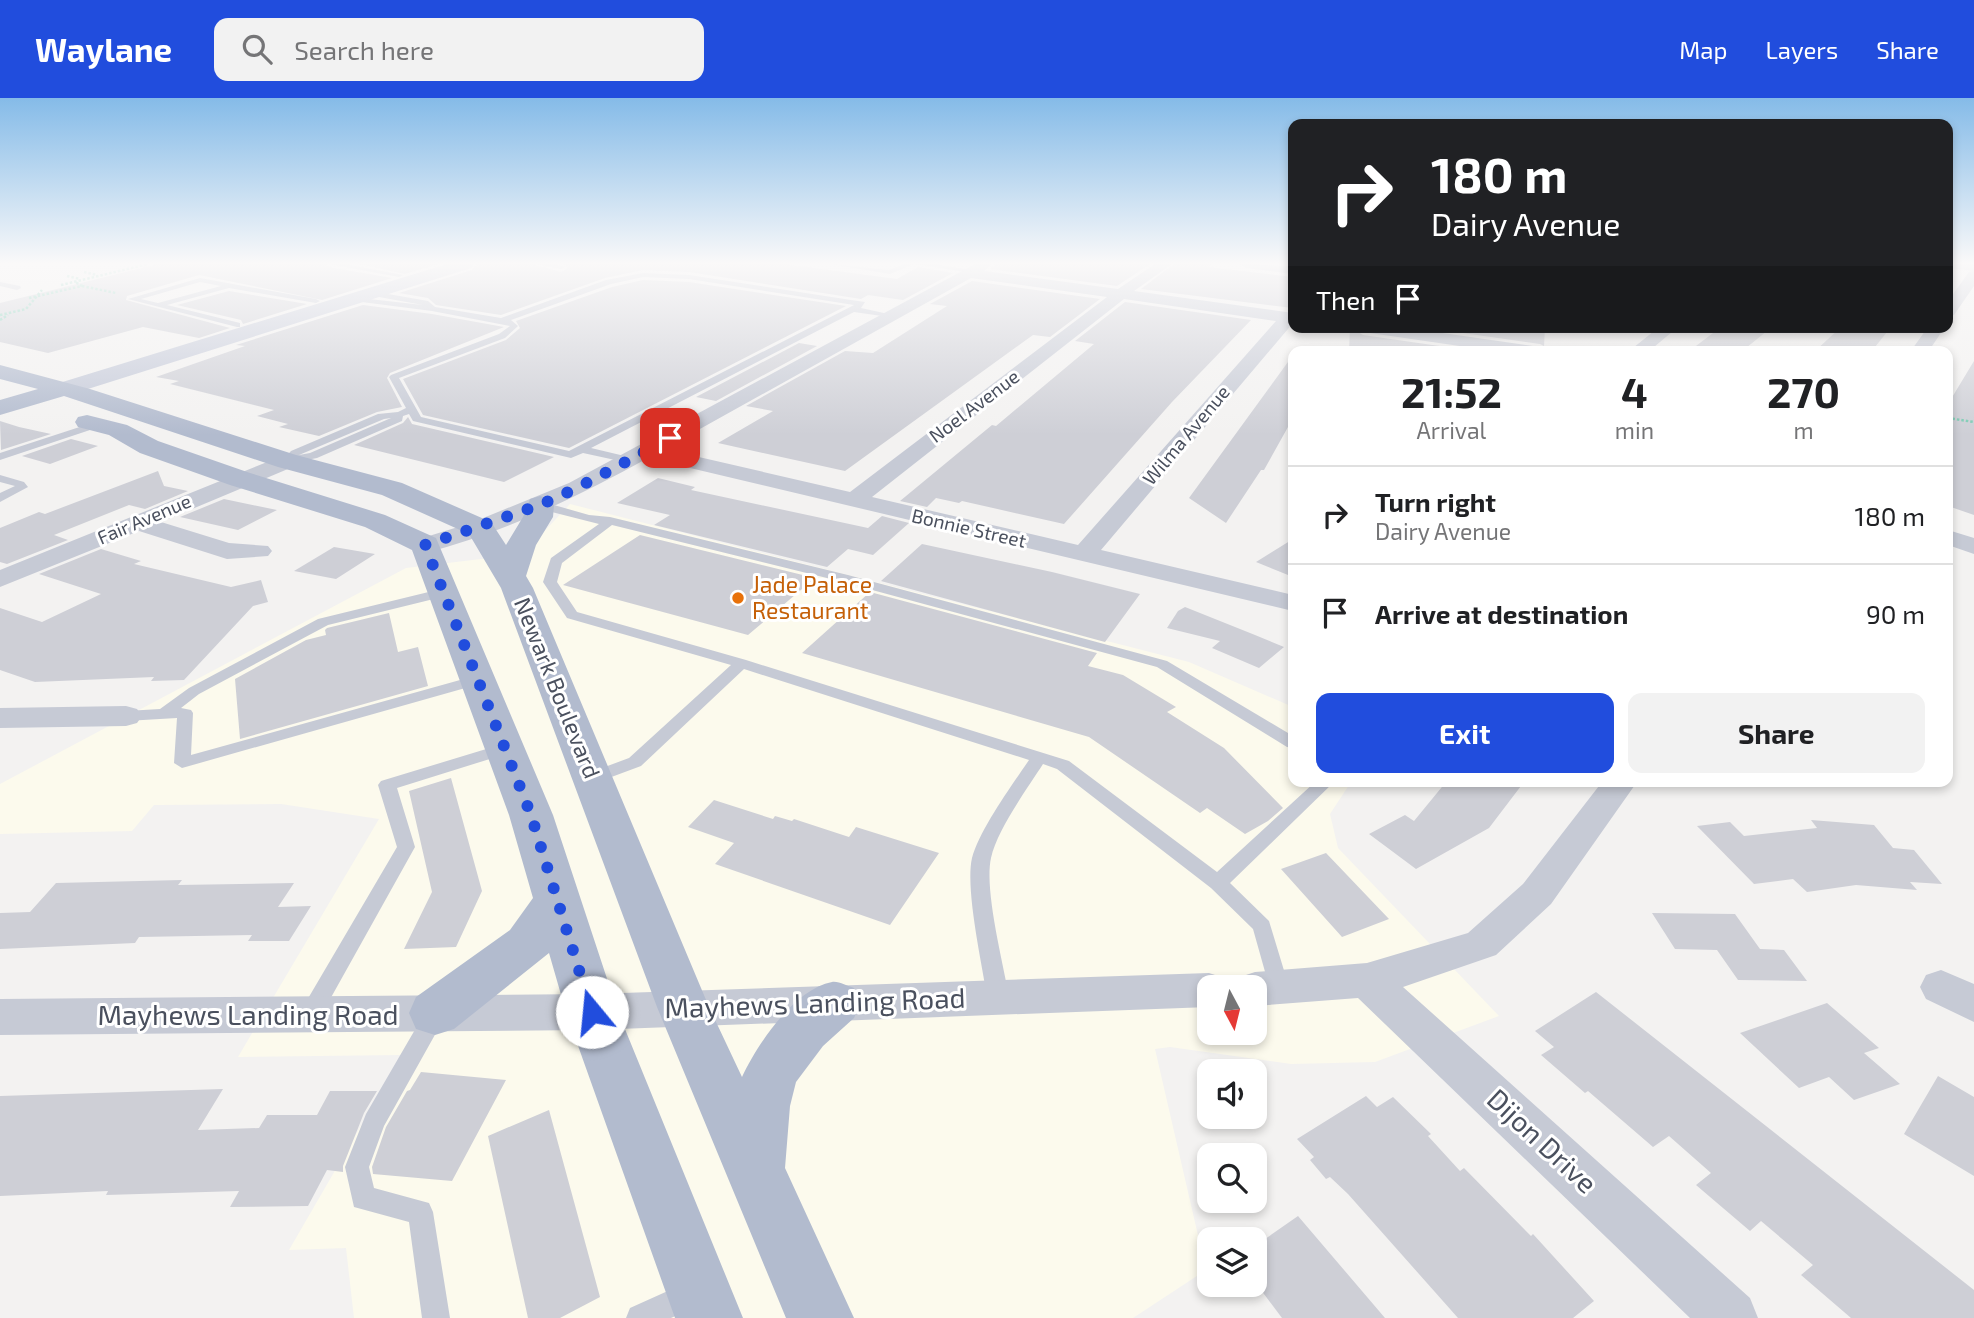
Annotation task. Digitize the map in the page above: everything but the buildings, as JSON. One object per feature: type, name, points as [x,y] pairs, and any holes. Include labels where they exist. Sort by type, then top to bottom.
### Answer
[{"type":"main road","points":[[4,401],[41,384],[250,321]]},
{"type":"main road","points":[[4,401],[64,389],[282,321]]},
{"type":"main road","points":[[0,372],[64,389],[287,461],[391,489],[480,528]]},
{"type":"main road","points":[[4,401],[118,430],[149,447],[375,521],[425,545],[506,748],[558,898],[592,1012],[703,1304]]},
{"type":"main road","points":[[510,575],[521,545],[538,517],[540,505]]},
{"type":"main road","name":"Newark Boulevard","points":[[480,528],[517,588],[682,1007],[820,1318]]},
{"type":"main road","points":[[436,1013],[528,944],[558,898]]},
{"type":"main road","points":[[755,1170],[765,1088],[782,1056],[800,1033],[835,1003]]},
{"type":"street","points":[[425,545],[540,505],[637,456],[878,321]]},
{"type":"street","name":"Noel Avenue","points":[[853,501],[1086,321]]},
{"type":"street","name":"Wilma Avenue","points":[[1084,554],[1288,321]]},
{"type":"street","points":[[1405,333],[1498,346]]},
{"type":"street","points":[[1645,346],[1662,333]]},
{"type":"street","name":"Bonnie Street","points":[[637,456],[853,501],[1288,602]]},
{"type":"street","name":"Fair Avenue","points":[[0,579],[287,461]]},
{"type":"street","points":[[137,522],[227,551],[260,551]]},
{"type":"street","points":[[1953,539],[1974,546]]},
{"type":"street","points":[[0,718],[126,716]]},
{"type":"street","points":[[1267,988],[1367,980],[1445,958],[1482,944],[1537,894],[1616,787]]},
{"type":"street","name":"Dijon Drive","points":[[1367,980],[1715,1313]]},
{"type":"street","name":"Mayhews Landing Road","points":[[0,1017],[592,1012],[1197,990]]},
{"type":"lane","points":[[220,321],[237,325]]},
{"type":"lane","points":[[502,321],[514,326],[502,336],[394,377],[417,419],[571,455],[830,321]]},
{"type":"lane","points":[[287,461],[313,456],[398,419],[398,415],[412,409]]},
{"type":"lane","points":[[0,451],[92,423]]},
{"type":"lane","points":[[0,457],[92,423]]},
{"type":"lane","points":[[581,449],[637,456]]},
{"type":"lane","points":[[0,478],[22,487],[0,498]]},
{"type":"lane","points":[[540,505],[588,519],[610,521],[844,578],[1162,664],[1288,740]]},
{"type":"lane","points":[[610,521],[556,561],[550,582],[572,615],[741,663],[1063,765],[1218,883],[1262,926],[1265,975]]},
{"type":"lane","points":[[164,714],[194,691],[323,622],[445,592]]},
{"type":"lane","points":[[593,778],[635,762],[741,663]]},
{"type":"lane","points":[[126,716],[185,713],[182,763],[478,680]]},
{"type":"lane","points":[[311,1013],[406,847],[387,785],[506,748]]},
{"type":"lane","points":[[998,997],[979,878],[982,856],[1008,804],[1039,758]]},
{"type":"lane","points":[[1218,883],[1321,787]]},
{"type":"lane","points":[[436,1013],[374,1122],[357,1167],[363,1198],[420,1212],[436,1318]]},
{"type":"lane","points":[[640,1318],[703,1304]]},
{"type":"path","points":[[1953,419],[1974,422]]},
{"type":"shaded area","points":[[570,504],[1189,662],[1288,705],[1288,787],[1348,787],[1330,814],[1338,848],[1499,1016],[1375,1062],[1291,1064],[1170,1047],[1155,1049],[1197,1231],[1197,1276],[1133,1318],[354,1318],[346,1248],[289,1250],[402,1055],[238,1057],[379,819],[281,804],[154,805],[132,831],[0,834],[0,784],[406,568],[523,554]]},
{"type":"place","name":"Jade Palace Restaurant","points":[[738,598]]},
{"type":"route","points":[[592,1012],[531,815],[425,545],[540,505],[670,438]]}]
